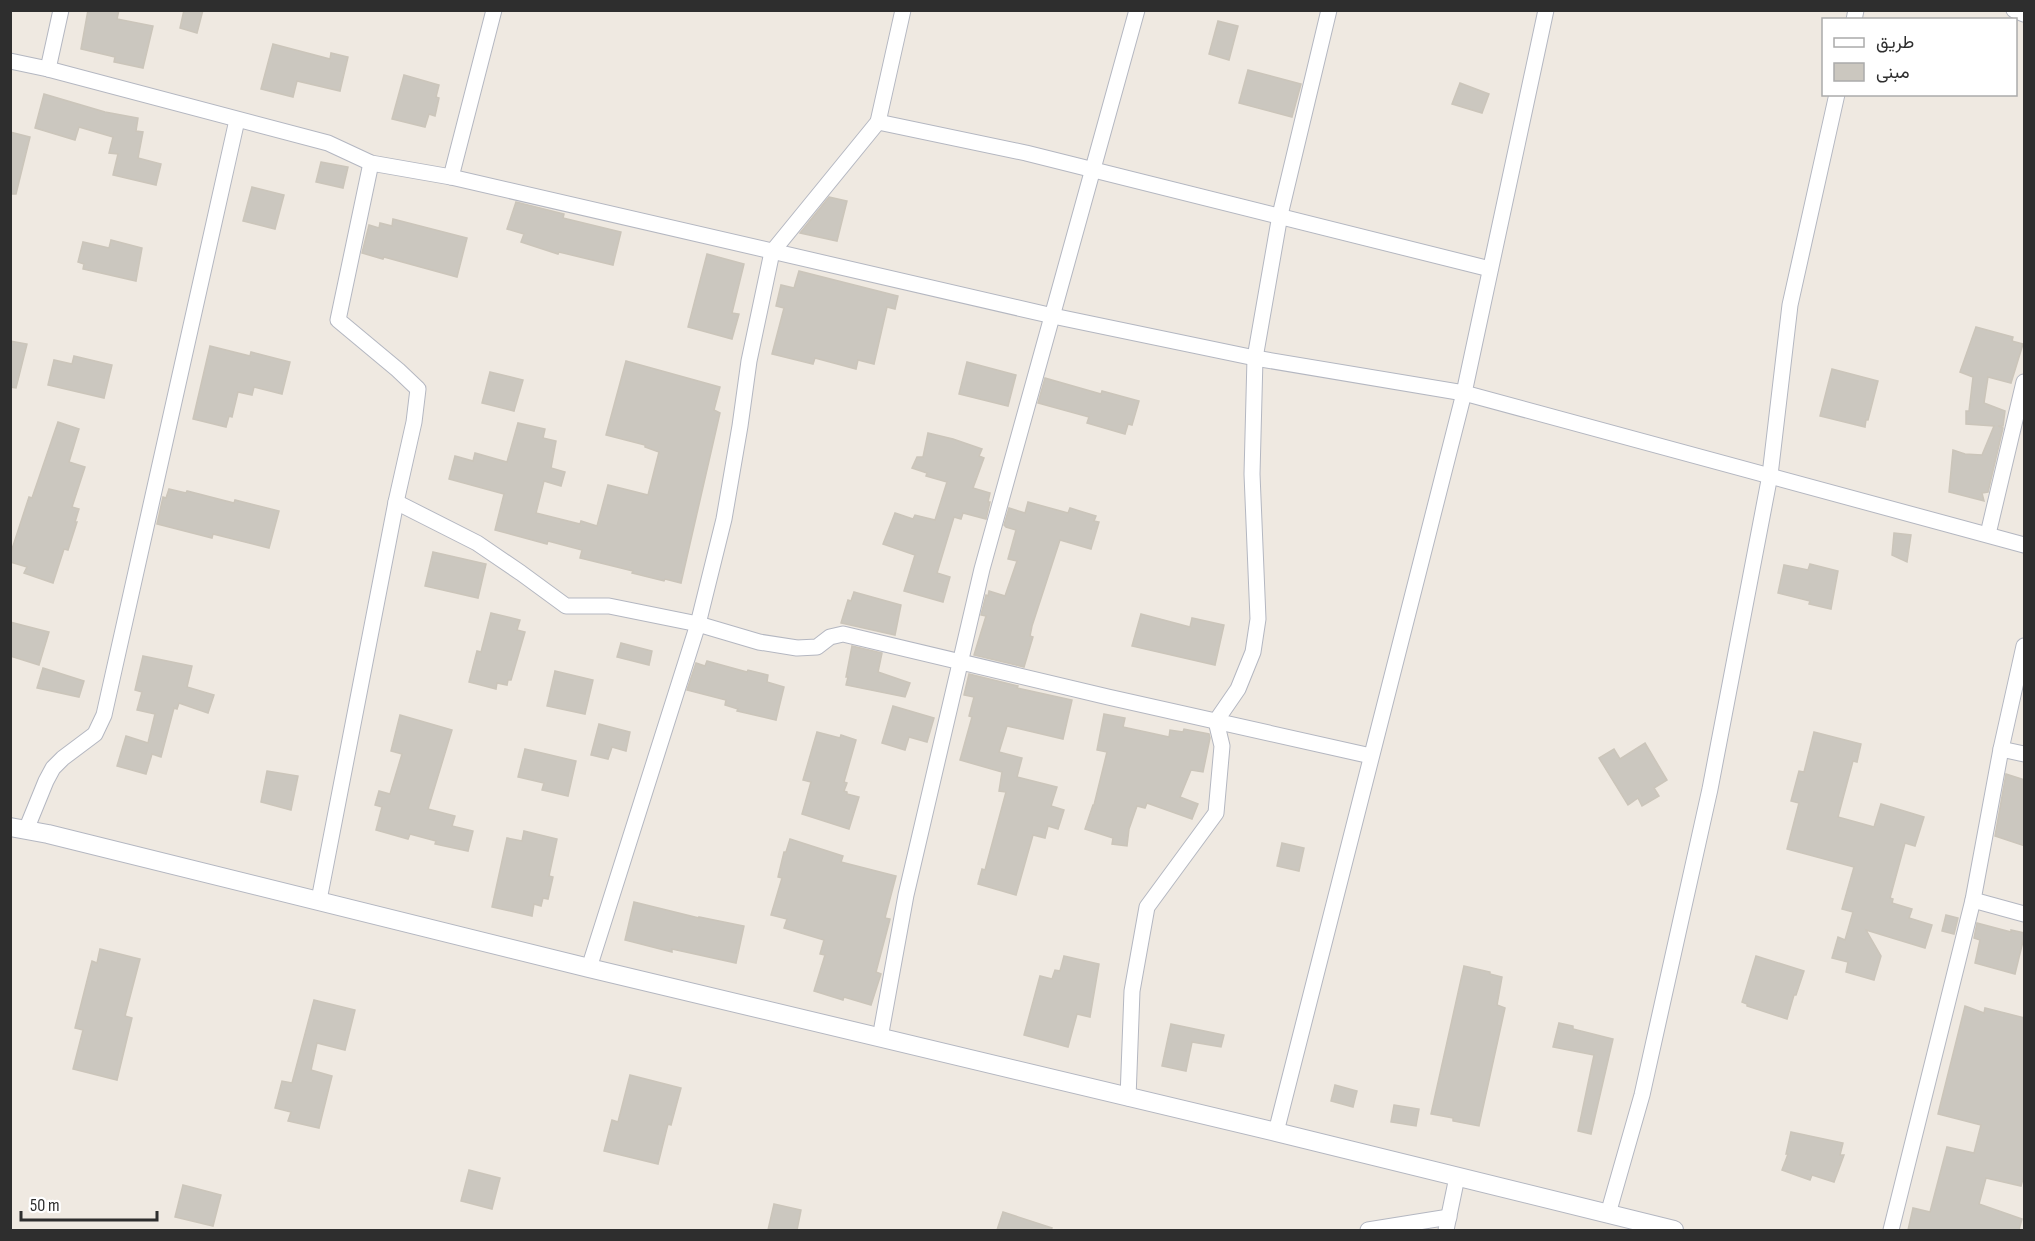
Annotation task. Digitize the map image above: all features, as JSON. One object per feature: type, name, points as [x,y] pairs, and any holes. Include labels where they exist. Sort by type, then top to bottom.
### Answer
[{"type":"street","points":[[48,69],[61,10]]},
{"type":"street","points":[[451,177],[494,10]]},
{"type":"street","points":[[589,968],[698,624],[724,519],[749,361],[772,252],[878,122],[903,10]]},
{"type":"street","points":[[880,1038],[906,895],[982,569],[1137,10]]},
{"type":"street","points":[[1215,722],[1238,688],[1253,652],[1258,619],[1252,474],[1255,358],[1280,215],[1329,10]]},
{"type":"street","points":[[1276,1132],[1464,393],[1546,10]]},
{"type":"street","points":[[2014,10],[2025,14]]},
{"type":"street","points":[[10,61],[328,143],[372,163],[451,177],[1053,316],[1255,358],[1464,393],[2025,545]]},
{"type":"street","points":[[1608,1214],[1642,1095],[1705,812],[1770,475],[1791,305],[1837,96]]},
{"type":"street","points":[[237,120],[104,715],[95,734],[53,768],[18,829],[58,836],[589,968],[1276,1132],[1674,1230]]},
{"type":"street","points":[[878,122],[1094,169],[1490,269]]},
{"type":"street","points":[[319,900],[396,502],[414,422],[418,389],[338,320],[372,163]]},
{"type":"street","points":[[1988,534],[2025,382]]},
{"type":"street","points":[[396,502],[477,543],[566,606],[609,606],[698,624],[759,642],[797,648],[817,646],[830,637],[843,634],[1215,722],[1371,756]]},
{"type":"street","points":[[1891,1230],[1973,900],[2001,749],[2025,646]]},
{"type":"street","points":[[1128,1098],[1132,991],[1147,907],[1216,813],[1222,746],[1215,722]]},
{"type":"street","points":[[2001,749],[2025,754]]},
{"type":"street","points":[[1973,900],[2025,914]]},
{"type":"street","points":[[1368,1230],[1448,1224],[1457,1177]]},
{"type":"building","points":[[88,10],[119,10],[117,19],[153,26],[143,68],[114,62],[115,57],[81,49]]},
{"type":"building","points":[[184,10],[203,10],[197,33],[180,28]]},
{"type":"building","points":[[1218,21],[1238,26],[1229,60],[1209,54]]},
{"type":"building","points":[[273,44],[330,59],[331,53],[348,57],[340,91],[297,81],[293,97],[261,89]]},
{"type":"building","points":[[1248,70],[1301,84],[1292,117],[1239,103]]},
{"type":"building","points":[[404,75],[439,85],[435,116],[429,114],[425,127],[392,119]]},
{"type":"building","points":[[1460,83],[1489,94],[1482,113],[1452,104]]},
{"type":"building","points":[[44,94],[105,112],[138,118],[136,131],[143,132],[138,158],[161,164],[156,185],[113,175],[118,154],[109,153],[113,137],[79,127],[75,140],[35,128]]},
{"type":"building","points":[[10,132],[30,137],[16,194],[10,194]]},
{"type":"building","points":[[321,162],[348,167],[343,188],[316,182]]},
{"type":"building","points":[[252,187],[284,195],[275,229],[243,221]]},
{"type":"building","points":[[829,197],[847,201],[837,241],[800,233]]},
{"type":"building","points":[[516,202],[564,214],[563,218],[621,232],[613,265],[559,252],[558,254],[521,242],[524,234],[507,229]]},
{"type":"building","points":[[393,219],[467,238],[457,277],[362,253],[369,225],[379,228],[380,223],[392,226]]},
{"type":"building","points":[[111,240],[142,248],[136,281],[83,269],[84,264],[78,262],[83,242],[109,248]]},
{"type":"building","points":[[707,254],[744,264],[732,313],[739,314],[732,339],[688,327]]},
{"type":"building","points":[[799,271],[898,296],[895,309],[887,307],[874,364],[858,360],[856,369],[815,358],[813,364],[772,354],[784,308],[776,306],[781,285],[794,288]]},
{"type":"building","points":[[1976,327],[2013,337],[2012,341],[2023,344],[2011,383],[1988,377],[1984,403],[2005,411],[2003,426],[1998,426],[2003,428],[1988,492],[1982,493],[1984,501],[1949,492],[1953,450],[1965,454],[1982,455],[1994,426],[1966,424],[1966,411],[1969,411],[1973,377],[1960,372]]},
{"type":"building","points":[[10,341],[27,344],[16,388],[10,387]]},
{"type":"building","points":[[210,346],[250,356],[251,352],[290,362],[282,394],[254,387],[252,395],[238,392],[232,417],[229,416],[226,427],[193,419]]},
{"type":"building","points":[[74,356],[112,365],[104,398],[48,385],[54,360],[72,364]]},
{"type":"building","points":[[626,361],[720,387],[714,410],[720,413],[681,583],[665,579],[664,581],[580,558],[582,550],[548,541],[547,544],[495,530],[504,494],[449,479],[455,456],[473,461],[475,453],[507,462],[518,423],[545,429],[543,438],[556,441],[551,468],[565,472],[561,486],[544,481],[536,513],[597,526],[608,485],[648,495],[659,452],[645,445],[606,435]]},
{"type":"building","points":[[967,362],[1016,375],[1008,406],[959,394]]},
{"type":"building","points":[[1832,369],[1878,381],[1865,427],[1820,416]]},
{"type":"building","points":[[490,372],[523,380],[514,411],[482,403]]},
{"type":"building","points":[[1045,378],[1101,394],[1102,391],[1139,401],[1132,425],[1128,424],[1125,434],[1087,423],[1089,417],[1038,403]]},
{"type":"building","points":[[58,422],[79,429],[69,462],[85,467],[72,507],[79,509],[75,522],[77,522],[68,550],[64,549],[53,583],[24,573],[27,567],[10,562],[10,555],[29,497],[32,498]]},
{"type":"building","points":[[928,433],[982,449],[979,456],[984,458],[973,488],[990,493],[986,519],[963,513],[961,519],[954,517],[937,573],[950,577],[943,602],[904,591],[915,555],[883,544],[895,513],[913,519],[915,515],[935,520],[947,482],[926,476],[927,473],[912,468],[917,457],[923,457]]},
{"type":"building","points":[[169,489],[186,493],[187,491],[234,503],[235,500],[279,511],[269,548],[213,534],[212,538],[157,524],[163,497],[166,498]]},
{"type":"building","points":[[1028,502],[1068,513],[1070,508],[1096,516],[1094,521],[1099,522],[1091,549],[1060,540],[1032,626],[1030,636],[1033,637],[1024,667],[974,655],[986,616],[981,615],[986,595],[988,596],[989,591],[1005,596],[1017,561],[1008,559],[1016,530],[1004,525],[1009,508],[1025,513]]},
{"type":"building","points":[[1894,533],[1911,535],[1907,562],[1892,555]]},
{"type":"building","points":[[433,552],[486,564],[478,598],[425,586]]},
{"type":"building","points":[[1810,564],[1838,571],[1831,609],[1778,593],[1784,565],[1808,570]]},
{"type":"building","points":[[854,592],[901,605],[895,635],[841,623],[848,600],[851,601]]},
{"type":"building","points":[[491,613],[520,620],[517,630],[525,632],[511,680],[508,680],[507,685],[497,683],[496,689],[469,682],[477,651],[481,652]]},
{"type":"building","points":[[1141,614],[1190,627],[1192,618],[1224,625],[1215,665],[1132,646]]},
{"type":"building","points":[[10,622],[49,632],[39,665],[10,656]]},
{"type":"building","points":[[621,643],[652,651],[649,665],[617,657]]},
{"type":"building","points":[[852,646],[882,653],[878,672],[910,683],[905,697],[846,685]]},
{"type":"building","points":[[143,656],[192,666],[187,687],[214,695],[208,713],[179,703],[177,709],[174,708],[161,757],[152,754],[146,774],[117,766],[126,736],[148,743],[155,714],[137,710],[142,692],[135,690]]},
{"type":"building","points":[[707,661],[768,675],[767,682],[784,687],[776,720],[737,711],[738,709],[725,705],[726,700],[687,690],[696,663],[705,666]]},
{"type":"building","points":[[43,668],[84,681],[79,697],[37,688]]},
{"type":"building","points":[[555,671],[593,680],[585,714],[547,706]]},
{"type":"building","points":[[969,674],[1018,686],[1017,688],[1072,700],[1063,739],[1007,726],[999,752],[1022,758],[1017,777],[1057,787],[1051,806],[1064,810],[1058,829],[1048,826],[1045,838],[1033,835],[1016,895],[978,884],[982,869],[985,870],[1006,792],[999,791],[1002,772],[960,760],[972,717],[969,716],[974,697],[964,695]]},
{"type":"building","points":[[893,706],[934,718],[927,742],[909,737],[905,750],[882,743]]},
{"type":"building","points":[[1104,714],[1125,718],[1123,727],[1169,737],[1170,730],[1183,732],[1184,729],[1209,734],[1203,772],[1191,770],[1180,797],[1198,804],[1192,819],[1147,803],[1145,808],[1137,806],[1129,829],[1127,846],[1112,844],[1113,838],[1085,829],[1094,805],[1107,752],[1097,750]]},
{"type":"building","points":[[400,715],[452,730],[428,809],[455,816],[452,826],[473,831],[468,851],[435,844],[436,841],[410,834],[408,839],[376,830],[382,807],[375,805],[379,791],[390,794],[402,754],[391,751]]},
{"type":"building","points":[[599,724],[630,732],[626,751],[612,747],[608,759],[591,755]]},
{"type":"building","points":[[817,732],[840,738],[841,735],[856,740],[844,782],[847,783],[844,791],[847,794],[859,797],[849,829],[802,814],[811,782],[803,780]]},
{"type":"building","points":[[1814,732],[1861,744],[1857,762],[1853,761],[1838,817],[1874,827],[1881,804],[1924,817],[1915,846],[1905,843],[1890,898],[1893,899],[1892,903],[1912,909],[1909,918],[1932,925],[1925,948],[1866,930],[1881,956],[1874,980],[1846,972],[1848,962],[1832,958],[1838,937],[1845,940],[1853,912],[1842,909],[1854,867],[1787,849],[1799,803],[1791,801],[1799,771],[1804,772]]},
{"type":"building","points":[[1645,743],[1667,780],[1654,788],[1659,796],[1642,806],[1638,798],[1628,805],[1599,758],[1614,749],[1620,759]]},
{"type":"building","points":[[525,749],[576,761],[568,796],[542,790],[544,783],[518,777]]},
{"type":"building","points":[[267,771],[298,776],[291,810],[261,802]]},
{"type":"building","points":[[2006,774],[2025,780],[2025,846],[1995,836]]},
{"type":"building","points":[[524,831],[557,839],[549,876],[553,877],[548,899],[543,898],[541,906],[534,904],[532,916],[492,907],[507,838],[522,841]]},
{"type":"building","points":[[790,839],[843,856],[841,862],[896,876],[885,918],[890,919],[876,972],[881,974],[871,1005],[844,997],[843,1000],[814,991],[825,955],[820,954],[824,940],[784,928],[787,919],[771,915],[782,878],[778,877],[784,852],[786,852]]},
{"type":"building","points":[[1282,843],[1304,848],[1299,871],[1277,866]]},
{"type":"building","points":[[634,902],[744,926],[736,963],[672,949],[672,952],[625,940]]},
{"type":"building","points":[[1946,915],[1958,918],[1954,934],[1942,931]]},
{"type":"building","points":[[1977,923],[2011,932],[2011,930],[2025,933],[2015,974],[1975,963],[1980,940],[1974,938]]},
{"type":"building","points":[[100,949],[140,959],[125,1016],[132,1018],[117,1080],[73,1069],[83,1030],[75,1028],[92,961],[97,963]]},
{"type":"building","points":[[1064,956],[1099,964],[1090,1017],[1077,1014],[1068,1047],[1024,1035],[1040,976],[1052,979],[1055,970],[1060,971]]},
{"type":"building","points":[[1756,956],[1804,971],[1787,1019],[1747,1006],[1742,1002]]},
{"type":"building","points":[[1464,966],[1502,977],[1497,1005],[1505,1008],[1479,1126],[1431,1114]]},
{"type":"building","points":[[314,1000],[355,1010],[345,1050],[317,1043],[311,1070],[332,1076],[319,1128],[288,1121],[291,1112],[275,1108],[282,1081],[292,1083]]},
{"type":"building","points":[[1965,1006],[1984,1013],[1985,1008],[2025,1018],[2025,1171],[2021,1186],[1986,1178],[1979,1204],[2022,1219],[2019,1230],[1908,1230],[1913,1208],[1930,1212],[1947,1147],[1974,1153],[1981,1125],[1938,1114]]},
{"type":"building","points":[[1559,1023],[1613,1039],[1591,1134],[1578,1131],[1594,1055],[1553,1047]]},
{"type":"building","points":[[1171,1024],[1224,1035],[1221,1047],[1192,1042],[1186,1071],[1162,1066]]},
{"type":"building","points":[[630,1075],[681,1088],[671,1125],[668,1124],[658,1164],[604,1151],[612,1120],[618,1122]]},
{"type":"building","points":[[1335,1085],[1357,1091],[1353,1107],[1331,1101]]},
{"type":"building","points":[[1394,1105],[1419,1109],[1416,1126],[1391,1122]]},
{"type":"building","points":[[1791,1132],[1843,1143],[1840,1155],[1844,1155],[1834,1182],[1812,1175],[1810,1180],[1782,1170],[1788,1154],[1786,1154]]},
{"type":"building","points":[[469,1170],[500,1178],[492,1209],[461,1201]]},
{"type":"building","points":[[183,1185],[221,1195],[213,1226],[175,1217]]},
{"type":"building","points":[[774,1204],[801,1210],[797,1230],[768,1230]]},
{"type":"building","points":[[1003,1212],[1052,1228],[1051,1230],[997,1230]]}]
